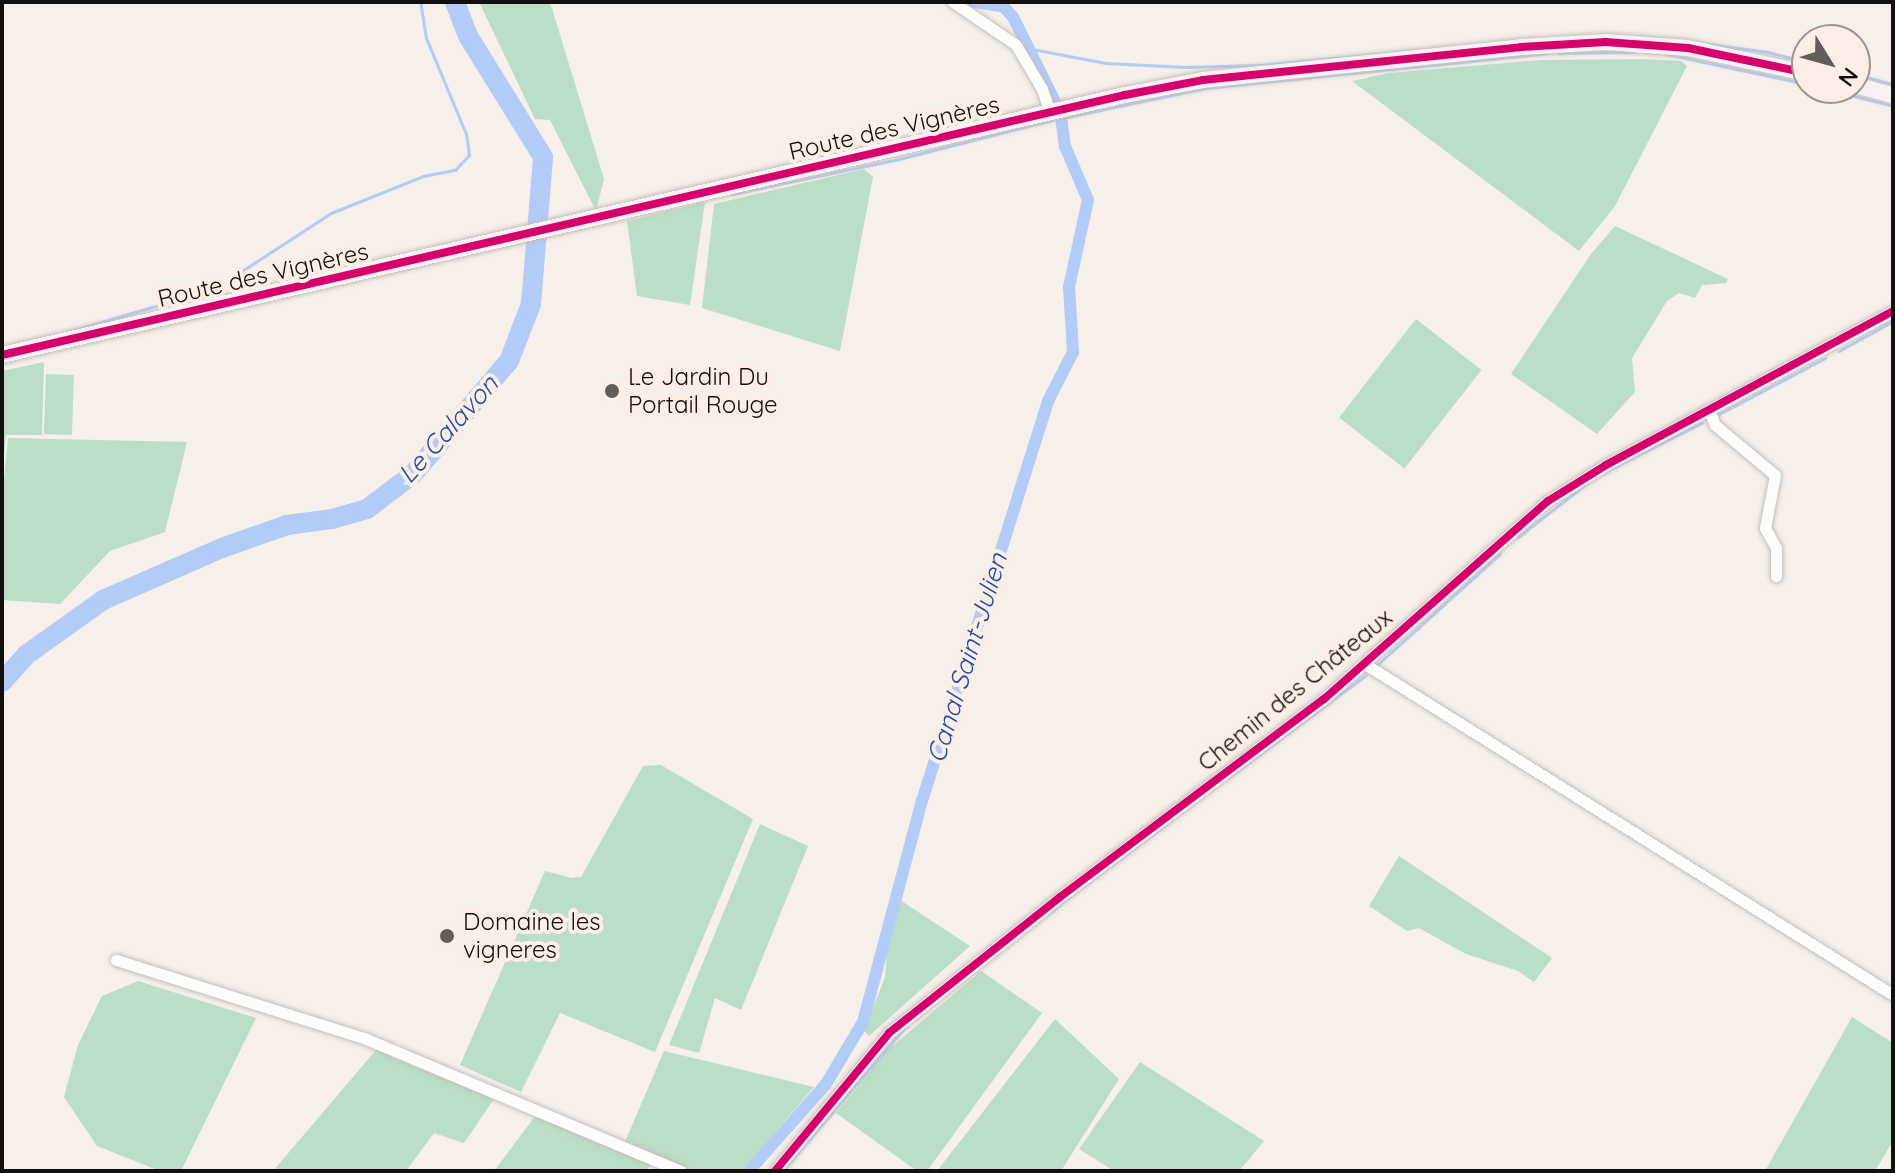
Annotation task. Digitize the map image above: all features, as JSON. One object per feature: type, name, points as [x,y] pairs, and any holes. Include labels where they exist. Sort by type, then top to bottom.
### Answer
[{"type":"street","points":[[953,2],[1016,45],[1057,111]]},
{"type":"street","name":"Route des Vignères","points":[[2,355],[1203,80],[1563,43],[1634,43],[1688,48],[1791,70]]},
{"type":"street","points":[[1871,89],[1893,95]]},
{"type":"street","name":"Chemin des Châteaux","points":[[775,1171],[900,1023],[1365,664],[1548,501],[1606,465],[1893,311]]},
{"type":"street","points":[[1709,410],[1715,425],[1775,475],[1765,528],[1776,548],[1776,576]]},
{"type":"street","points":[[1365,664],[1893,995]]},
{"type":"street","points":[[116,960],[364,1038],[681,1171]]},
{"type":"green space","points":[[479,2],[550,2],[604,179],[596,211],[550,120],[535,119]]},
{"type":"green space","points":[[1542,60],[1681,61],[1687,66],[1615,206],[1579,251],[1352,81],[1389,73]]},
{"type":"green space","points":[[864,169],[873,177],[840,351],[702,308],[714,204]]},
{"type":"green space","points":[[705,202],[690,305],[637,296],[627,221]]},
{"type":"green space","points":[[1615,226],[1728,279],[1726,283],[1702,285],[1695,298],[1679,293],[1667,301],[1632,358],[1635,392],[1597,434],[1511,374],[1591,254]]},
{"type":"green space","points":[[1416,319],[1481,370],[1404,469],[1339,418]]},
{"type":"green space","points":[[44,362],[42,435],[6,435],[2,476],[2,371]]},
{"type":"green space","points":[[46,374],[74,375],[72,435],[44,434]]},
{"type":"green space","points":[[8,438],[187,442],[165,532],[110,551],[60,604],[2,600],[2,500]]},
{"type":"green space","points":[[661,765],[753,819],[655,1052],[560,1013],[521,1092],[460,1065],[545,871],[572,878],[581,877],[643,766]]},
{"type":"green space","points":[[760,824],[808,846],[741,1010],[715,998],[699,1053],[669,1045]]},
{"type":"green space","points":[[1399,856],[1552,958],[1534,982],[1518,971],[1466,954],[1419,928],[1407,931],[1369,906]]},
{"type":"green space","points":[[900,900],[970,946],[869,1036],[864,1031],[885,977],[888,938]]},
{"type":"green space","points":[[981,971],[1042,1013],[927,1171],[917,1171],[836,1113],[889,1049]]},
{"type":"green space","points":[[138,981],[256,1018],[181,1171],[160,1171],[97,1146],[64,1097],[78,1045],[102,996]]},
{"type":"green space","points":[[1852,1017],[1893,1043],[1893,1141],[1875,1171],[1765,1171]]},
{"type":"green space","points":[[1055,1019],[1119,1079],[1061,1171],[937,1171]]},
{"type":"green space","points":[[376,1050],[494,1099],[464,1143],[434,1133],[406,1171],[273,1171]]},
{"type":"green space","points":[[664,1051],[814,1087],[742,1171],[690,1171],[624,1144]]},
{"type":"green space","points":[[1140,1062],[1264,1141],[1239,1171],[1114,1171],[1079,1149]]},
{"type":"green space","points":[[536,1115],[651,1165],[646,1171],[494,1171]]},
{"type":"waterway","points":[[64,333],[206,291],[225,282],[331,213],[423,176],[455,170],[469,155],[466,134],[426,38],[420,2]]},
{"type":"waterway","name":"Le Calavon","points":[[2,682],[26,655],[103,600],[222,548],[287,525],[332,519],[367,509],[413,474],[509,361],[531,304],[543,157],[468,36],[455,2]]},
{"type":"waterway","name":"Canal Saint-Julien","points":[[974,2],[1004,7],[1013,17],[1057,106]]},
{"type":"waterway","points":[[1561,37],[1577,36]]},
{"type":"waterway","points":[[1637,36],[1661,38]]},
{"type":"waterway","points":[[1708,44],[1791,58]]},
{"type":"waterway","points":[[1032,49],[1106,63],[1186,67],[1263,65],[1438,48]]},
{"type":"waterway","points":[[1558,53],[1635,52]]},
{"type":"waterway","points":[[1067,117],[1205,88],[1547,53]]},
{"type":"waterway","points":[[1666,54],[1791,81]]},
{"type":"waterway","points":[[1871,78],[1893,84]]},
{"type":"waterway","points":[[1871,100],[1893,106]]},
{"type":"waterway","name":"Canal Saint-Julien","points":[[749,1171],[826,1084],[863,1022],[922,801],[1048,401],[1073,352],[1069,287],[1088,200],[1065,146],[1061,118]]},
{"type":"waterway","points":[[732,194],[899,159],[1052,120]]},
{"type":"waterway","points":[[1839,351],[1893,321]]},
{"type":"waterway","points":[[1719,414],[1825,358]]},
{"type":"waterway","points":[[1604,472],[1702,423]]},
{"type":"waterway","points":[[1518,537],[1587,483]]},
{"type":"waterway","points":[[1377,665],[1500,554]]},
{"type":"waterway","points":[[1230,776],[1366,675]]},
{"type":"waterway","points":[[1076,891],[1166,824]]},
{"type":"waterway","points":[[1048,914],[1070,896]]},
{"type":"waterway","points":[[782,1171],[907,1025]]},
{"type":"cycle path","points":[[2,355],[1125,95],[1203,80],[1521,47],[1606,42],[1688,48],[1791,70]]},
{"type":"cycle path","points":[[775,1171],[889,1033],[1060,897],[1324,699],[1548,501],[1606,465],[1893,311]]},
{"type":"place","name":"Le Jardin Du Portail Rouge","points":[[612,391]]},
{"type":"place","name":"Domaine les vigneres","points":[[447,936]]}]
